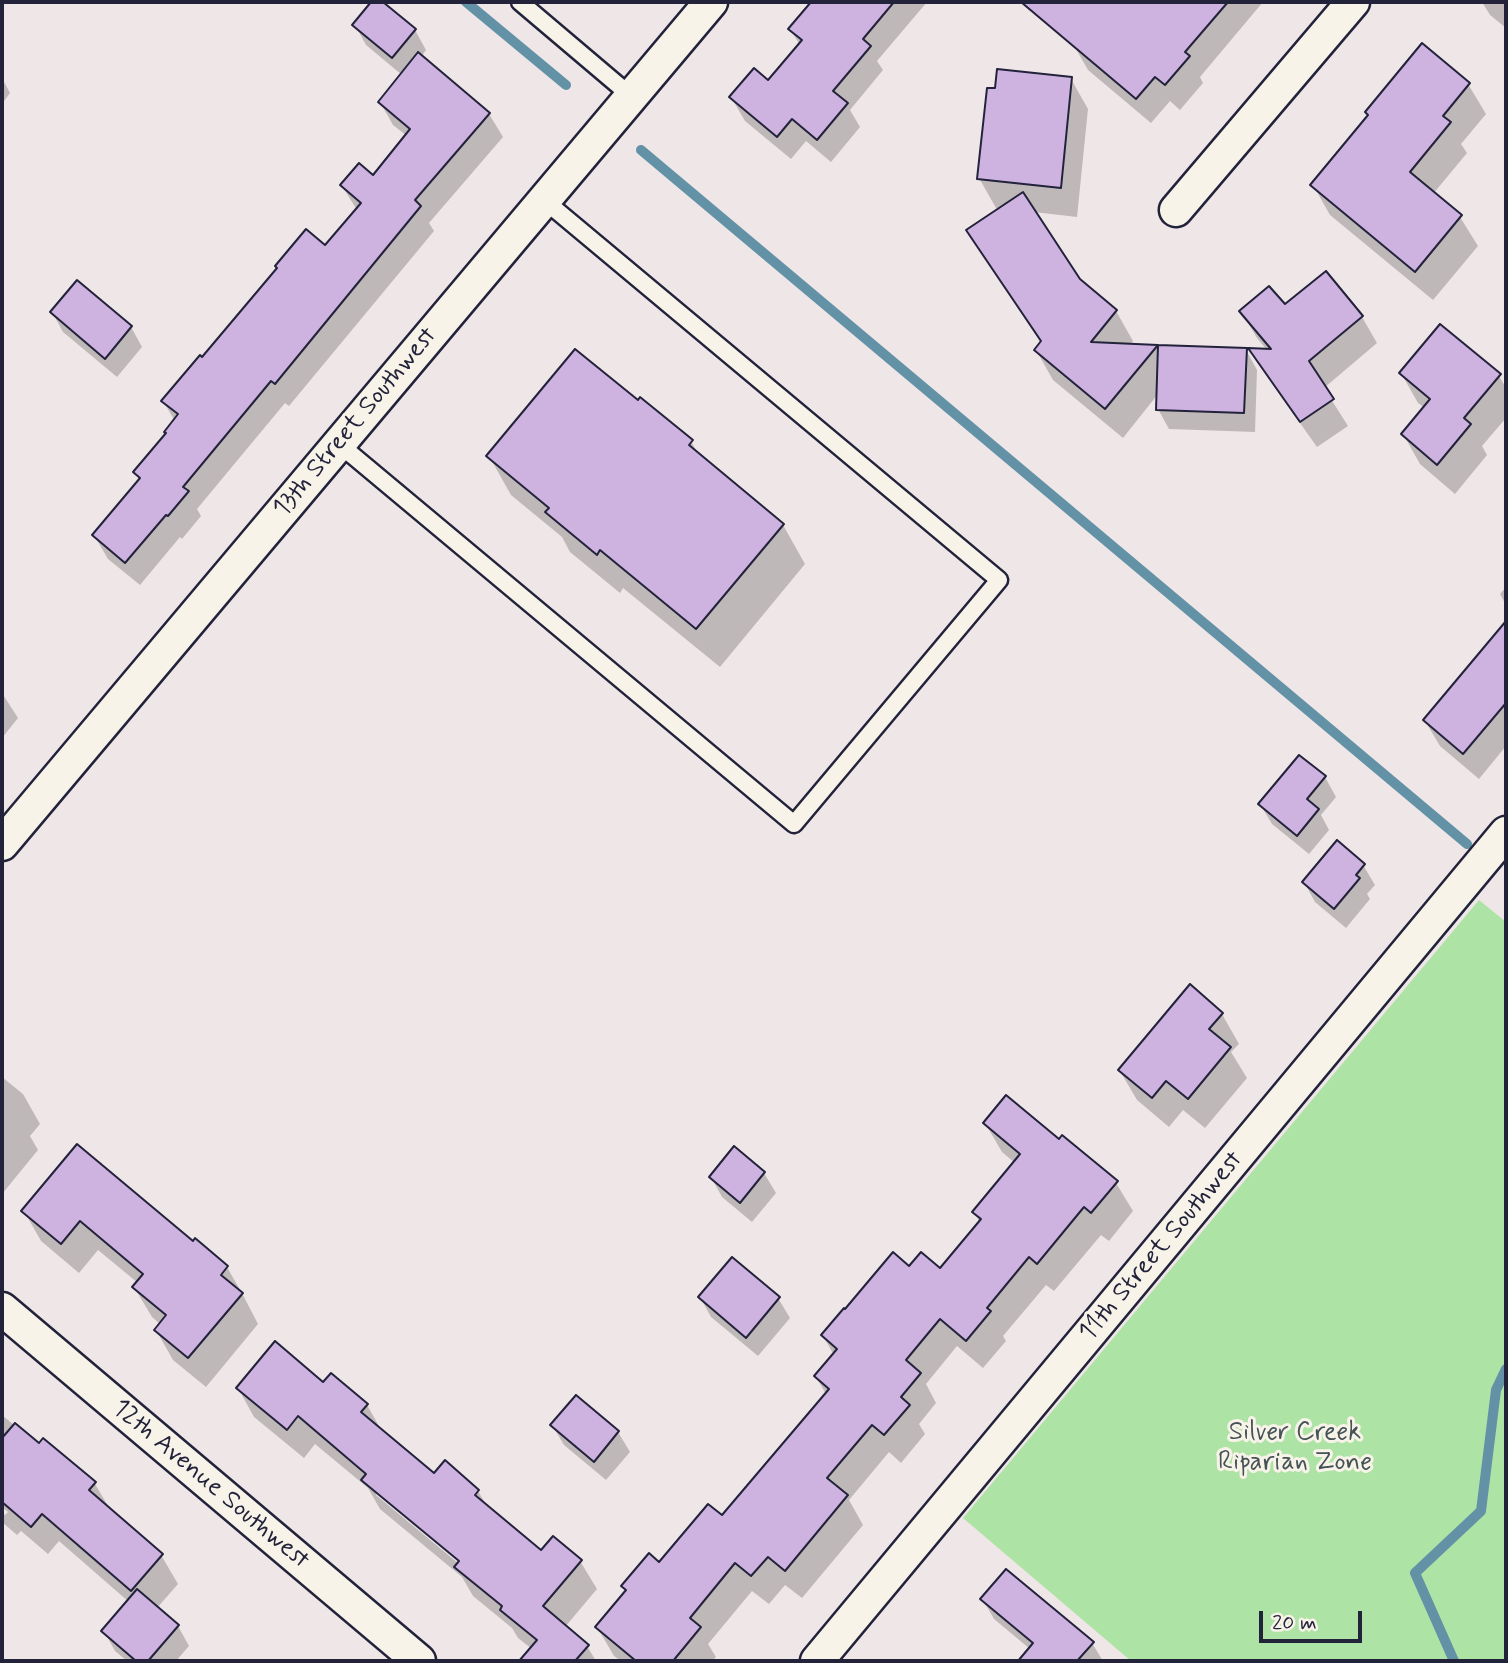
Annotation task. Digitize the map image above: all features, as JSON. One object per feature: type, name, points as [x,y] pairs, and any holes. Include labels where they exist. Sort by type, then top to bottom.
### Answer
[{"type":"street","name":"13th Street Southwest","points":[[2,845],[711,2]]},
{"type":"street","points":[[1176,211],[1353,2]]},
{"type":"street","name":"11th Street Southwest","points":[[817,1661],[1506,833]]},
{"type":"street","name":"12th Avenue Southwest","points":[[2,1309],[419,1661]]},
{"type":"lane","points":[[520,2],[631,96]]},
{"type":"lane","points":[[339,444],[794,824],[803,814],[999,580],[544,200]]},
{"type":"green space","name":"Silver Creek Riparian Zone","points":[[1479,900],[1506,922],[1506,1661],[1131,1661],[963,1518]]},
{"type":"building","points":[[371,2],[383,2],[416,29],[392,58],[352,25]]},
{"type":"building","points":[[811,2],[894,2],[863,39],[871,46],[833,91],[848,103],[817,140],[792,119],[777,137],[729,97],[754,68],[768,80],[802,40],[788,29]]},
{"type":"building","points":[[1021,2],[1228,2],[1185,52],[1190,56],[1165,85],[1155,77],[1136,99]]},
{"type":"building","points":[[1422,43],[1470,83],[1443,116],[1451,122],[1410,172],[1462,215],[1415,272],[1310,185],[1368,115],[1365,112]]},
{"type":"building","points":[[418,52],[490,113],[415,200],[421,206],[275,384],[271,381],[183,487],[189,491],[125,563],[92,535],[140,478],[133,472],[166,433],[164,432],[178,414],[161,401],[200,355],[202,357],[306,229],[325,245],[361,203],[340,185],[359,163],[373,175],[410,129],[378,102]]},
{"type":"building","points":[[997,69],[1072,77],[1061,188],[977,179],[987,88],[995,88]]},
{"type":"building","points":[[1023,192],[1080,279],[1117,310],[1091,342],[1158,345],[1105,409],[1034,350],[1041,341],[966,230]]},
{"type":"building","points":[[1326,271],[1363,316],[1309,361],[1334,399],[1300,422],[1248,348],[1271,349],[1239,311],[1269,286],[1285,304]]},
{"type":"building","points":[[77,280],[132,326],[105,359],[50,312]]},
{"type":"building","points":[[1440,324],[1501,374],[1464,418],[1471,424],[1437,465],[1401,434],[1430,399],[1399,373]]},
{"type":"building","points":[[1158,345],[1247,348],[1244,413],[1156,410]]},
{"type":"building","points":[[575,349],[693,440],[689,445],[784,524],[696,629],[600,550],[597,555],[545,512],[549,508],[486,456]]},
{"type":"building","points":[[1506,621],[1506,703],[1463,754],[1423,720]]},
{"type":"building","points":[[1299,755],[1326,776],[1307,799],[1319,809],[1297,836],[1258,804]]},
{"type":"building","points":[[1337,840],[1365,864],[1356,875],[1360,878],[1334,909],[1302,882]]},
{"type":"building","points":[[1190,984],[1223,1013],[1209,1029],[1231,1047],[1188,1099],[1166,1081],[1152,1098],[1118,1070]]},
{"type":"building","points":[[1006,1095],[1059,1139],[1062,1135],[1118,1181],[1091,1213],[1084,1207],[1037,1264],[1029,1257],[987,1308],[991,1311],[966,1341],[940,1319],[906,1360],[921,1373],[901,1397],[910,1405],[884,1435],[872,1425],[827,1478],[848,1495],[785,1571],[768,1557],[751,1576],[735,1563],[690,1618],[701,1627],[673,1661],[636,1661],[595,1627],[626,1590],[621,1586],[649,1553],[659,1562],[708,1504],[722,1515],[829,1389],[814,1376],[837,1349],[821,1335],[893,1252],[909,1266],[921,1252],[940,1268],[981,1219],[972,1212],[1020,1154],[983,1123]]},
{"type":"building","points":[[77,1144],[193,1241],[195,1238],[228,1266],[221,1275],[243,1293],[188,1358],[154,1330],[166,1315],[132,1287],[143,1274],[80,1221],[61,1244],[21,1211]]},
{"type":"building","points":[[734,1146],[765,1172],[740,1203],[709,1177]]},
{"type":"building","points":[[732,1257],[780,1297],[746,1338],[698,1297]]},
{"type":"building","points":[[275,1341],[323,1382],[331,1373],[368,1404],[361,1412],[434,1473],[445,1460],[479,1490],[475,1495],[541,1550],[553,1536],[582,1560],[543,1606],[589,1645],[575,1661],[519,1661],[537,1640],[500,1610],[502,1606],[454,1567],[459,1561],[361,1480],[366,1474],[298,1416],[287,1430],[236,1388]]},
{"type":"building","points":[[576,1395],[619,1431],[594,1462],[550,1425]]},
{"type":"building","points":[[15,1423],[39,1443],[43,1438],[96,1482],[89,1490],[163,1554],[131,1591],[42,1514],[31,1527],[2,1502],[2,1438]]},
{"type":"building","points":[[1006,1569],[1094,1642],[1077,1661],[1018,1661],[1033,1643],[980,1599]]},
{"type":"building","points":[[137,1589],[179,1625],[148,1661],[136,1661],[101,1631]]},
{"type":"waterway","points":[[466,2],[566,85]]},
{"type":"waterway","points":[[641,150],[1467,844]]},
{"type":"waterway","points":[[1454,1661],[1415,1573],[1481,1511],[1496,1390],[1506,1369]]}]
